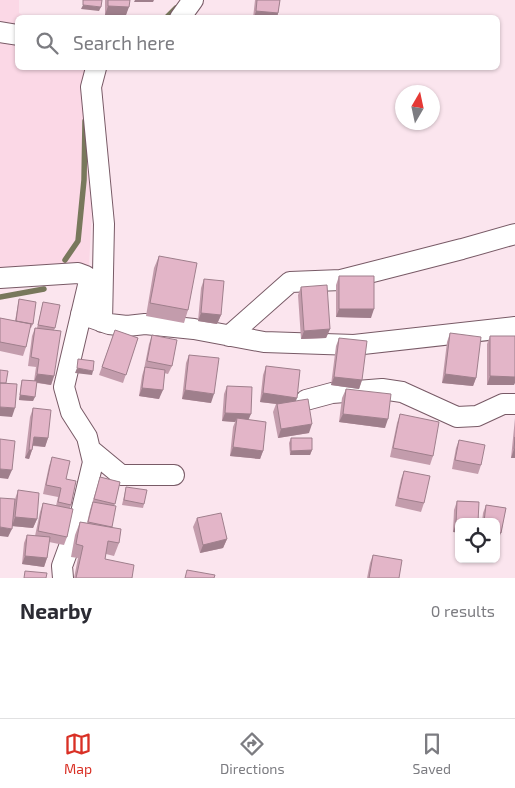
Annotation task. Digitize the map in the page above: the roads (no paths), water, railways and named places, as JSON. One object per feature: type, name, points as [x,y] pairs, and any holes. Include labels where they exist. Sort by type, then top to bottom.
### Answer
[{"type":"street","points":[[182,15],[193,0]]},
{"type":"street","points":[[0,32],[15,34]]},
{"type":"street","points":[[95,70],[91,87],[104,224],[102,322]]},
{"type":"street","points":[[228,336],[290,282],[341,280],[515,234]]},
{"type":"street","points":[[0,278],[82,274],[89,281],[64,387],[72,412],[87,437],[92,451],[93,462],[80,517],[62,566],[62,578]]},
{"type":"street","points":[[81,314],[109,324],[127,326],[145,324],[194,329],[264,342],[354,345],[515,327]]},
{"type":"street","points":[[306,400],[332,393],[382,389],[402,392],[457,417],[477,416],[503,404],[515,404]]},
{"type":"street","points":[[92,451],[121,475],[174,475]]},
{"type":"waterway","points":[[169,15],[176,8]]},
{"type":"waterway","points":[[65,260],[78,241],[84,180],[85,121]]},
{"type":"waterway","points":[[0,297],[44,289]]}]
